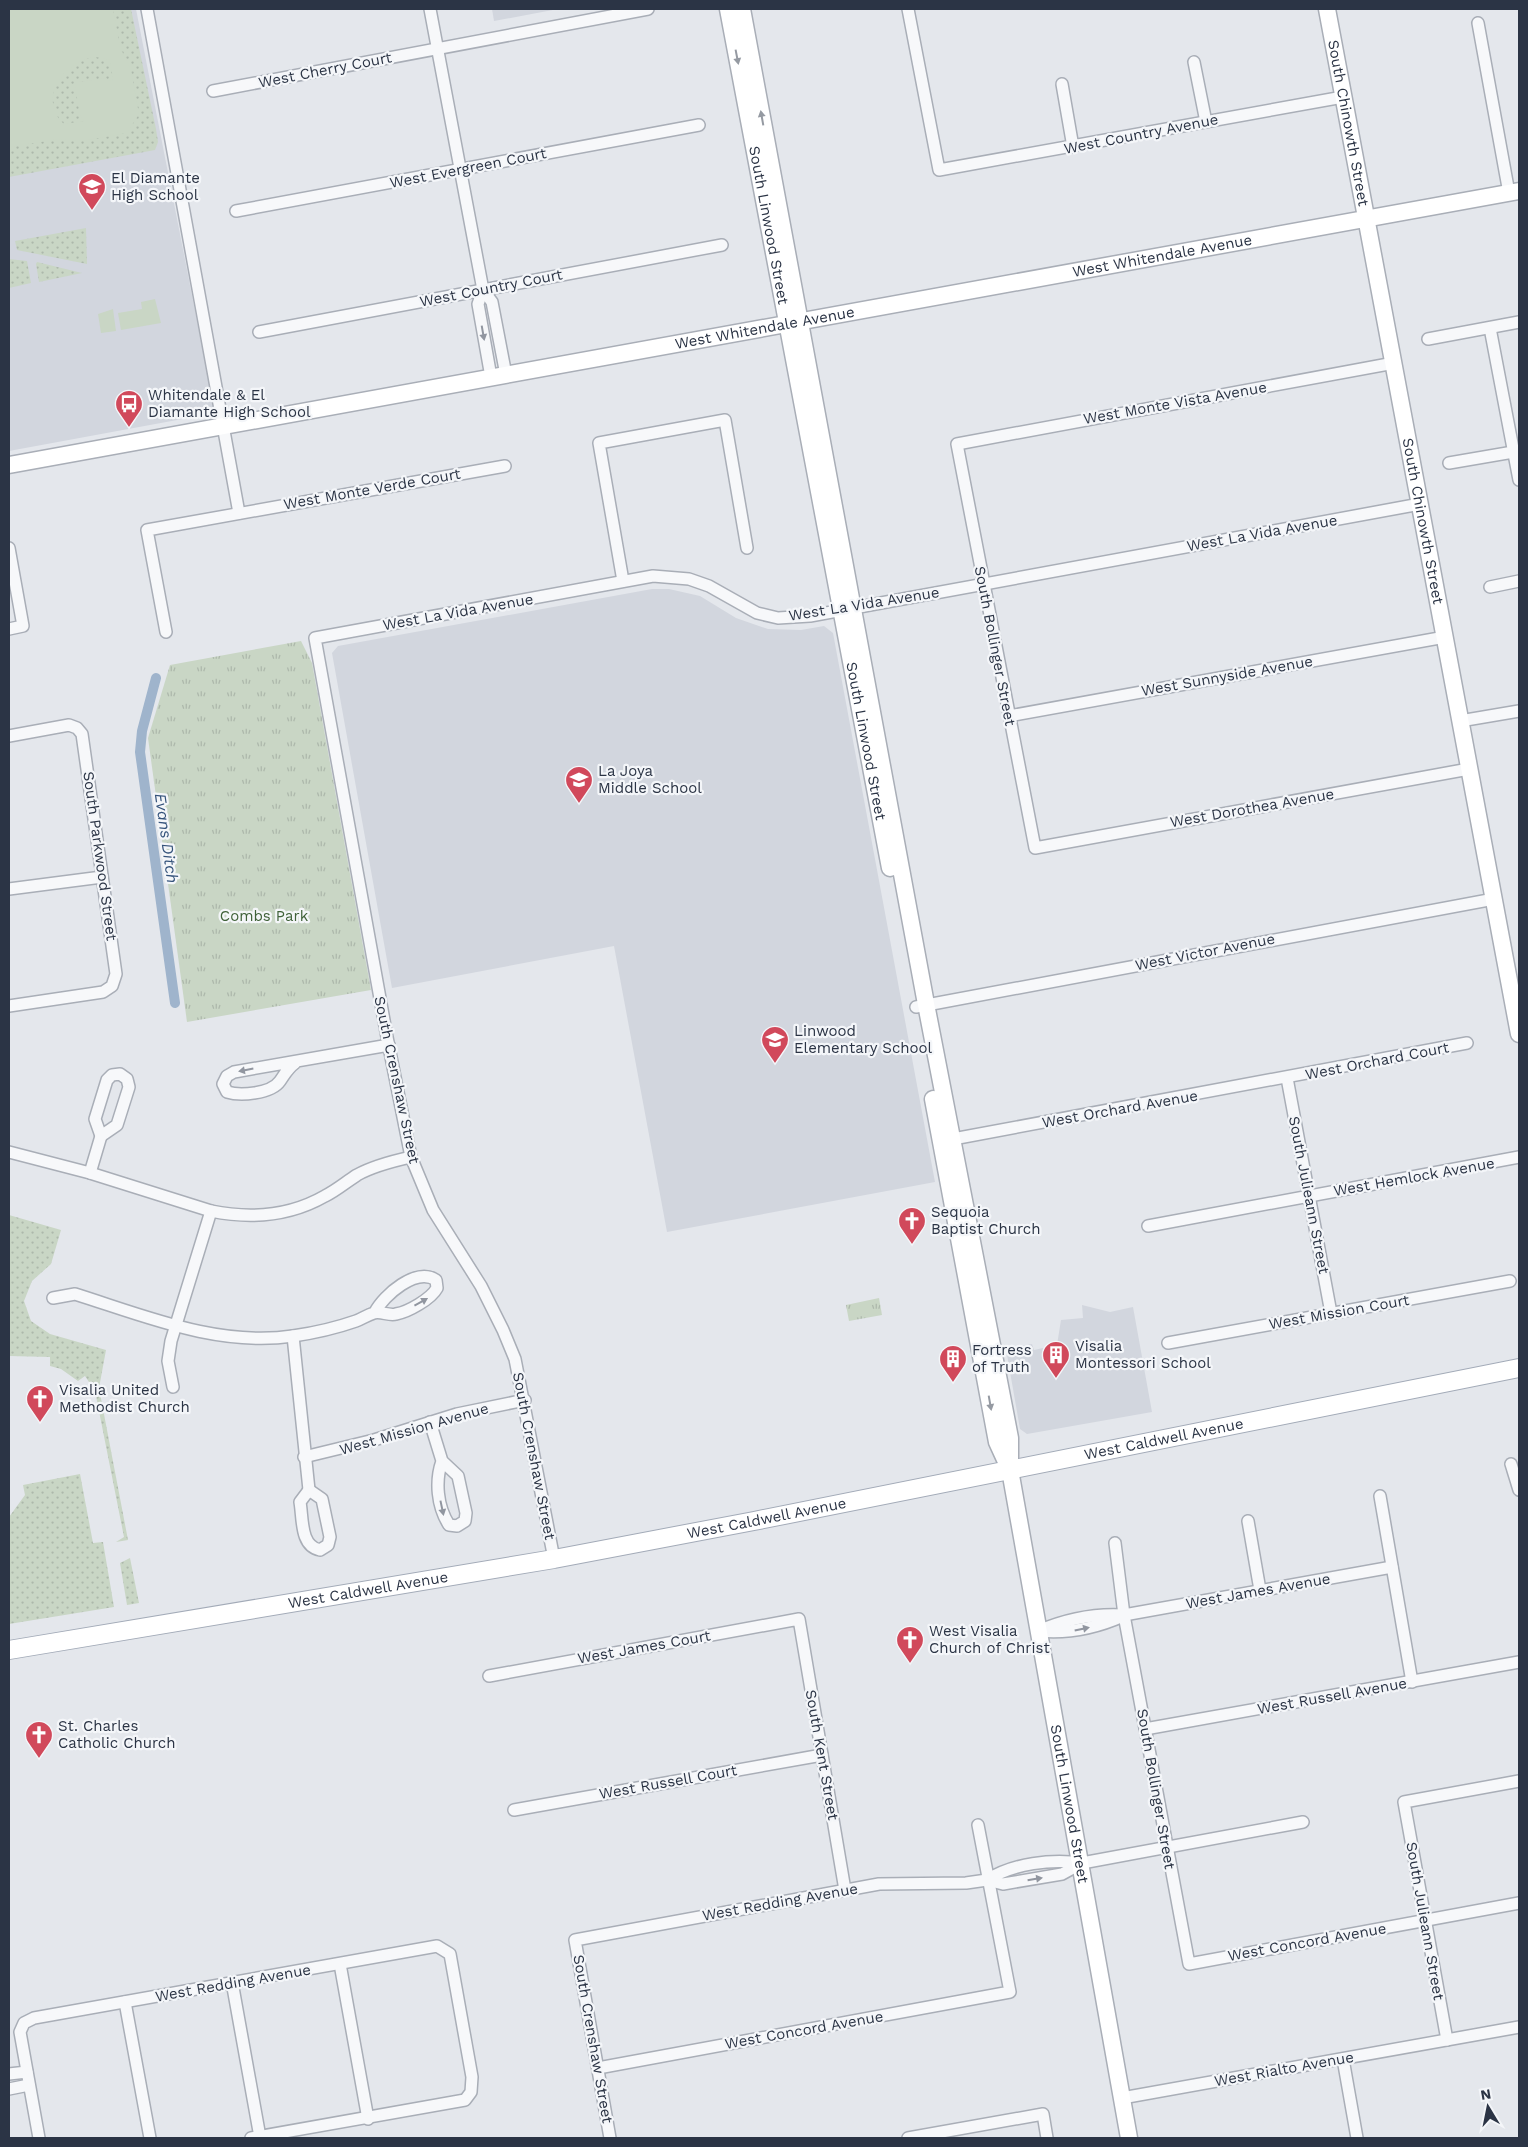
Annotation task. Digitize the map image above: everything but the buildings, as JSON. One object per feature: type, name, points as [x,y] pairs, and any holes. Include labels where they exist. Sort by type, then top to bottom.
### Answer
[{"type":"main road","name":"West Caldwell Avenue","points":[[9,1650],[554,1559],[1519,1368]]},
{"type":"street","points":[[147,9],[239,513]]},
{"type":"street","points":[[430,9],[483,290],[492,302],[498,376]]},
{"type":"street","name":"West Cherry Court","points":[[213,91],[648,9]]},
{"type":"street","name":"South Linwood Street","points":[[728,9],[793,322],[847,609],[903,878],[921,1005],[928,1071],[997,1442],[1010,1470]]},
{"type":"street","name":"South Linwood Street","points":[[742,9],[793,322]]},
{"type":"street","name":"West Country Avenue","points":[[908,9],[939,170],[1343,97]]},
{"type":"street","name":"South Chinowth Street","points":[[1327,9],[1519,1034]]},
{"type":"street","points":[[1478,23],[1514,192]]},
{"type":"street","points":[[1194,62],[1206,122]]},
{"type":"street","points":[[1062,84],[1073,147]]},
{"type":"street","name":"West Evergreen Court","points":[[236,211],[699,125]]},
{"type":"street","name":"West Whitendale Avenue","points":[[9,464],[1514,192]]},
{"type":"street","name":"West Country Court","points":[[259,332],[722,245]]},
{"type":"street","points":[[1428,339],[1519,322]]},
{"type":"street","points":[[1490,328],[1517,451],[1519,480]]},
{"type":"street","name":"West Monte Vista Avenue","points":[[957,444],[1394,363]]},
{"type":"street","points":[[623,581],[599,443],[724,420],[747,548]]},
{"type":"street","name":"South Bollinger Street","points":[[957,444],[1035,848]]},
{"type":"street","points":[[1449,462],[1517,451]]},
{"type":"street","name":"West Monte Verde Court","points":[[166,632],[147,530],[505,466]]},
{"type":"street","name":"West La Vida Avenue","points":[[315,638],[653,576],[689,579],[709,586],[757,613],[778,618],[847,609],[983,585],[1420,504]]},
{"type":"street","points":[[9,548],[23,626],[9,628]]},
{"type":"street","points":[[1490,587],[1519,581]]},
{"type":"street","name":"South Linwood Street","points":[[847,609],[872,779],[921,1005],[953,1140],[1010,1438],[1010,1470],[1130,2138]]},
{"type":"street","name":"West Sunnyside Avenue","points":[[1009,716],[1445,637]]},
{"type":"street","name":"South Crenshaw Street","points":[[315,638],[411,1156],[432,1210],[481,1286],[504,1330],[515,1359],[554,1559]]},
{"type":"street","points":[[1460,721],[1519,711]]},
{"type":"street","name":"South Parkwood Street","points":[[9,736],[66,725],[79,729],[84,738],[116,970],[114,984],[102,992],[9,1006]]},
{"type":"street","name":"West Dorothea Avenue","points":[[1035,848],[1469,769]]},
{"type":"street","points":[[872,779],[880,786],[896,859],[903,878]]},
{"type":"street","points":[[9,889],[102,877]]},
{"type":"street","name":"West Victor Avenue","points":[[921,1005],[1494,899]]},
{"type":"street","name":"West Orchard Court","points":[[1287,1078],[1467,1043]]},
{"type":"street","points":[[295,1063],[284,1072],[280,1082],[271,1089],[236,1095],[227,1092],[223,1084],[227,1076],[234,1072],[276,1064],[295,1063],[389,1045]]},
{"type":"street","points":[[928,1071],[939,1100],[945,1131],[953,1140]]},
{"type":"street","points":[[90,1173],[101,1136],[117,1125],[129,1088],[127,1079],[120,1074],[112,1075],[107,1080],[95,1119],[96,1127],[101,1136]]},
{"type":"street","name":"West Orchard Avenue","points":[[953,1140],[1287,1078]]},
{"type":"street","name":"South Julieann Street","points":[[1287,1078],[1331,1313]]},
{"type":"street","points":[[9,1152],[90,1173],[211,1211],[231,1215],[266,1215],[295,1210],[325,1197],[359,1174],[411,1156]]},
{"type":"street","name":"West Hemlock Avenue","points":[[1148,1226],[1519,1157]]},
{"type":"street","points":[[172,1387],[168,1361],[176,1326],[211,1211]]},
{"type":"street","points":[[54,1298],[74,1294],[176,1326],[232,1337],[293,1336],[356,1321],[375,1312],[394,1315],[400,1313],[433,1295],[437,1288],[436,1280],[428,1275],[420,1276],[389,1293],[375,1312]]},
{"type":"street","name":"West Mission Court","points":[[1168,1343],[1510,1281]]},
{"type":"street","points":[[293,1336],[304,1457],[309,1490],[322,1500],[330,1537],[328,1545],[320,1550],[311,1548],[306,1542],[300,1502],[309,1490]]},
{"type":"street","name":"West Mission Avenue","points":[[304,1457],[374,1440],[430,1422],[524,1400]]},
{"type":"street","points":[[430,1422],[442,1461],[458,1476],[466,1513],[465,1521],[458,1526],[449,1525],[444,1517],[436,1481],[442,1461]]},
{"type":"street","points":[[1511,1464],[1519,1490]]},
{"type":"street","points":[[1380,1496],[1412,1682]]},
{"type":"street","points":[[1248,1521],[1260,1590]]},
{"type":"street","name":"South Bollinger Street","points":[[1115,1543],[1124,1615],[1189,1964]]},
{"type":"street","name":"West James Avenue","points":[[1038,1630],[1070,1619],[1102,1613],[1124,1615],[1392,1567]]},
{"type":"street","name":"West James Court","points":[[489,1676],[799,1619]]},
{"type":"street","name":"South Kent Street","points":[[799,1619],[845,1890]]},
{"type":"street","name":"West Russell Avenue","points":[[1145,1729],[1519,1662]]},
{"type":"street","name":"West Russell Court","points":[[514,1810],[822,1755]]},
{"type":"street","name":"South Julieann Street","points":[[1447,2040],[1404,1802],[1519,1781]]},
{"type":"street","name":"West Redding Avenue","points":[[575,1940],[888,1883],[966,1883],[987,1880],[1003,1870],[1059,1860],[1082,1863],[1303,1822]]},
{"type":"street","points":[[978,1825],[987,1880]]},
{"type":"street","name":"West Concord Avenue","points":[[598,2068],[1010,1992],[987,1880]]},
{"type":"street","name":"West Concord Avenue","points":[[1189,1964],[1519,1903]]},
{"type":"street","name":"South Crenshaw Street","points":[[575,1940],[610,2138]]},
{"type":"street","name":"West Redding Avenue","points":[[27,2072],[20,2032],[24,2023],[34,2018],[437,1946],[443,1948],[450,1954],[472,2077],[471,2092],[465,2100],[368,2119]]},
{"type":"street","points":[[232,1982],[256,2137],[368,2119],[340,1964]]},
{"type":"street","points":[[125,2002],[150,2138]]},
{"type":"street","name":"West Rialto Avenue","points":[[1122,2098],[1519,2026]]},
{"type":"street","points":[[1343,2059],[1357,2138]]},
{"type":"street","points":[[9,2074],[27,2072],[39,2138]]},
{"type":"street","points":[[9,2089],[29,2085]]},
{"type":"street","points":[[908,2138],[1043,2114],[1047,2138]]},
{"type":"shaded area","name":"El Diamante High School","points":[[9,9],[136,9],[215,413],[9,451]]},
{"type":"shaded area","points":[[492,9],[558,9],[494,21]]},
{"type":"shaded area","name":"La Joya Middle School","points":[[652,589],[669,589],[700,596],[736,618],[768,629],[801,630],[824,626],[833,633],[935,1182],[667,1232],[614,946],[392,988],[332,653],[338,646]]},
{"type":"shaded area","points":[[1082,1305],[1110,1312],[1133,1307],[1152,1412],[1027,1434],[1020,1429],[1006,1349],[1032,1344],[1034,1350],[1057,1345],[1061,1320],[1083,1318]]},
{"type":"green space","points":[[9,9],[131,9],[156,129],[158,142],[155,150],[9,177]]},
{"type":"green space","points":[[9,9],[113,9],[120,47],[131,70],[139,114],[127,133],[82,141],[59,139],[9,147]],"holes":[[[96,57],[110,60],[113,80],[109,81],[106,78],[78,82],[75,87],[80,115],[84,121],[64,124],[56,114],[53,103],[58,82],[74,65],[84,60]]]},
{"type":"green space","points":[[86,228],[87,264],[17,250],[15,241]]},
{"type":"green space","points":[[9,259],[27,261],[31,283],[9,288]]},
{"type":"green space","points":[[37,262],[82,273],[39,282]]},
{"type":"green space","points":[[155,299],[161,323],[121,330],[118,313],[142,309],[141,302]]},
{"type":"green space","points":[[113,309],[116,331],[101,333],[98,314]]},
{"type":"green space","name":"Combs Park","points":[[301,641],[312,663],[371,990],[187,1022],[148,738],[170,665]]},
{"type":"green space","points":[[9,1215],[61,1230],[51,1264],[32,1281],[24,1301],[31,1321],[50,1334],[106,1350],[99,1388],[128,1540],[116,1542],[124,1537],[95,1391],[85,1376],[78,1381],[61,1369],[50,1366],[50,1357],[9,1356]]},
{"type":"green space","points":[[879,1298],[882,1315],[849,1321],[846,1305]]},
{"type":"green space","points":[[80,1474],[93,1543],[103,1542],[114,1607],[9,1624],[9,1517],[25,1495],[23,1485]]},
{"type":"green space","points":[[130,1558],[139,1603],[127,1605],[120,1563]]},
{"type":"waterway","name":"Evans Ditch","points":[[156,678],[142,731],[140,752],[175,1003]]},
{"type":"place","name":"El Diamante High School","points":[[92,211]]},
{"type":"place","name":"Whitendale & El Diamante High School","points":[[129,428]]},
{"type":"place","name":"La Joya Middle School","points":[[579,804]]},
{"type":"place","name":"Linwood Elementary School","points":[[775,1064]]},
{"type":"place","name":"Sequoia Baptist Church","points":[[912,1245]]},
{"type":"place","name":"Visalia Montessori School","points":[[1056,1379]]},
{"type":"place","name":"Fortress of Truth","points":[[953,1383]]},
{"type":"place","name":"Visalia United Methodist Church","points":[[40,1423]]},
{"type":"place","name":"West Visalia Church of Christ","points":[[910,1664]]},
{"type":"place","name":"St. Charles Catholic Church","points":[[39,1759]]}]
